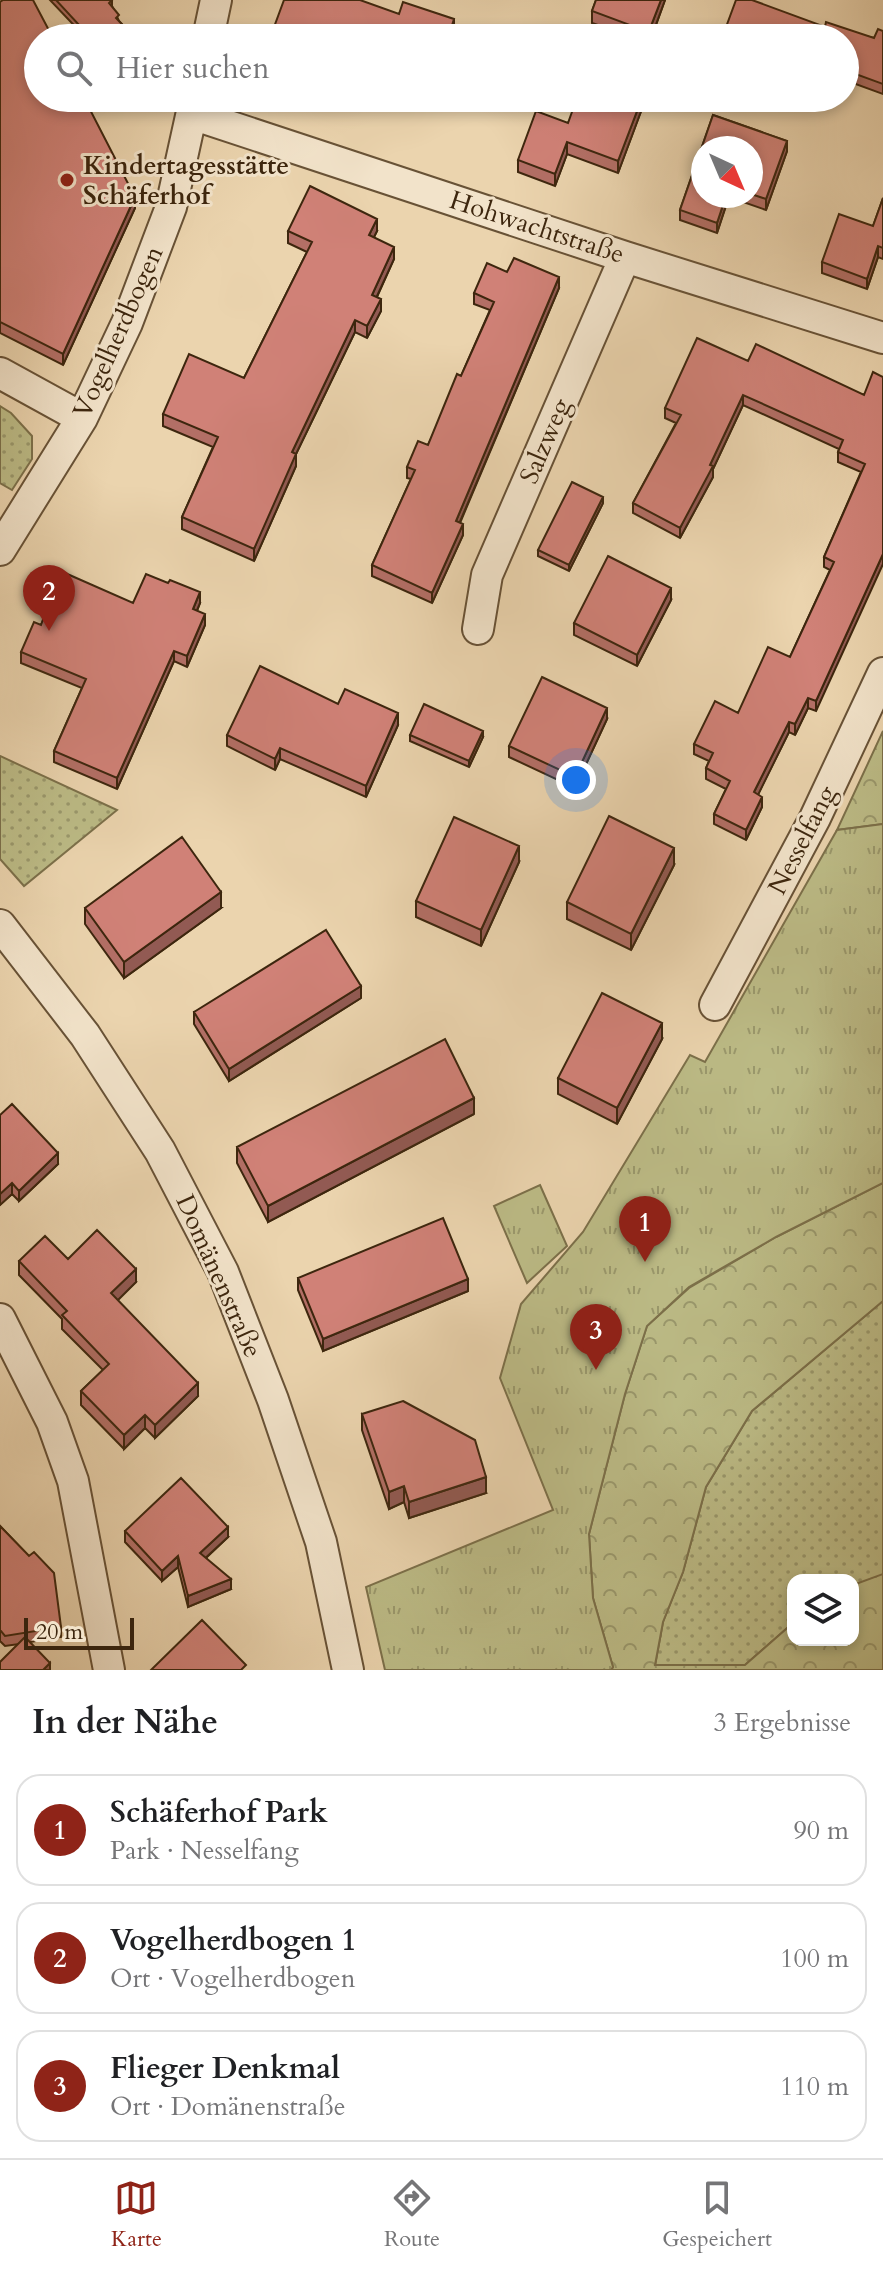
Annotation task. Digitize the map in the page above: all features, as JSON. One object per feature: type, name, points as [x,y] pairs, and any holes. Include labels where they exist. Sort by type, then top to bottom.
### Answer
[{"type":"street","points":[[211,24],[216,0]]},
{"type":"street","name":"Vogelherdbogen","points":[[0,550],[82,418],[127,323],[171,207],[193,112]]},
{"type":"street","name":"Hohwachtstraße","points":[[211,112],[625,257],[883,338]]},
{"type":"street","name":"Salzweg","points":[[478,629],[487,575],[625,257]]},
{"type":"street","points":[[0,373],[82,418]]},
{"type":"street","name":"Nesselfang","points":[[715,1005],[815,818],[883,673]]},
{"type":"street","name":"Domänenstraße","points":[[0,925],[85,1035],[160,1151],[223,1272],[273,1400],[321,1542],[348,1670]]},
{"type":"street","points":[[0,1319],[52,1422],[73,1481],[109,1670]]},
{"type":"green space","points":[[0,406],[11,413],[32,436],[32,459],[12,490],[0,483]]},
{"type":"green space","points":[[883,731],[883,824],[837,830]]},
{"type":"green space","points":[[0,756],[117,810],[24,886],[0,859]]},
{"type":"green space","points":[[883,824],[883,1183],[776,1237],[689,1287],[647,1326],[625,1394],[589,1534],[593,1598],[613,1667],[611,1670],[385,1670],[366,1587],[553,1510],[500,1378],[521,1304],[583,1232],[690,1055],[705,1062],[837,830]]},
{"type":"green space","points":[[883,1183],[883,1301],[752,1411],[706,1487],[683,1572],[663,1622],[655,1665],[745,1665],[787,1628],[787,1646],[859,1646],[859,1583],[883,1574],[883,1670],[611,1670],[613,1667],[593,1598],[589,1534],[625,1394],[647,1326],[689,1288],[776,1237]]},
{"type":"green space","points":[[540,1185],[567,1246],[527,1283],[494,1206]]},
{"type":"green space","points":[[883,1301],[883,1575],[859,1584],[859,1574],[787,1574],[787,1628],[745,1665],[655,1666],[663,1622],[683,1572],[706,1487],[752,1411]]},
{"type":"building","name":"Kindertagesstätte Schäferhof","points":[[33,0],[46,24],[24,24],[24,112],[91,112],[135,197],[63,354],[0,322],[0,2]]},
{"type":"building","points":[[56,0],[112,0],[109,3],[122,24],[78,24]]},
{"type":"building","points":[[284,0],[360,0],[399,14],[403,2],[454,19],[452,24],[275,24]]},
{"type":"building","points":[[596,0],[661,0],[652,24],[627,24],[592,11]]},
{"type":"building","points":[[736,0],[752,0],[817,24],[727,24]]},
{"type":"building","points":[[878,29],[883,31],[883,84],[859,75],[859,33],[874,38]]},
{"type":"building","points":[[536,112],[568,123],[572,112],[637,112],[618,161],[567,142],[555,174],[518,160]]},
{"type":"building","points":[[713,115],[787,141],[766,199],[763,198],[763,136],[706,136]]},
{"type":"building","points":[[691,178],[691,208],[722,208],[717,223],[680,210]]},
{"type":"building","points":[[310,186],[377,219],[369,235],[394,247],[372,295],[381,299],[367,326],[355,320],[292,452],[296,454],[254,549],[182,517],[218,437],[163,414],[189,354],[244,378],[312,242],[288,231]]},
{"type":"building","points":[[883,198],[883,248],[878,246],[867,279],[822,262],[839,214],[873,226]]},
{"type":"building","points":[[514,258],[559,277],[456,521],[463,524],[432,593],[372,565],[415,470],[407,467],[418,441],[428,445],[457,374],[461,376],[494,302],[474,293],[487,263],[507,272]]},
{"type":"building","points":[[697,338],[748,361],[756,344],[864,395],[873,372],[883,377],[883,554],[816,701],[808,698],[795,724],[789,722],[754,792],[762,797],[746,830],[714,814],[730,781],[706,768],[713,753],[694,744],[715,701],[738,713],[768,647],[790,657],[834,562],[824,557],[865,464],[838,452],[843,440],[743,395],[710,465],[713,466],[680,528],[633,503],[681,415],[665,408]]},
{"type":"building","points":[[572,482],[603,497],[569,565],[538,550]]},
{"type":"building","points":[[608,556],[671,588],[637,655],[574,623]]},
{"type":"building","points":[[65,573],[133,603],[146,574],[200,592],[193,609],[205,614],[187,656],[174,651],[117,778],[54,751],[86,679],[21,652],[34,622],[41,625]]},
{"type":"building","points":[[260,666],[338,704],[345,689],[398,713],[366,786],[280,748],[275,759],[227,735]]},
{"type":"building","points":[[542,677],[607,708],[575,777],[509,746]]},
{"type":"building","points":[[424,704],[483,731],[469,761],[410,735]]},
{"type":"building","points":[[609,816],[674,848],[631,934],[567,902]]},
{"type":"building","points":[[454,817],[519,846],[481,930],[416,901]]},
{"type":"building","points":[[182,837],[221,892],[124,962],[85,908]]},
{"type":"building","points":[[326,930],[361,986],[229,1069],[194,1012]]},
{"type":"building","points":[[602,993],[662,1023],[617,1108],[558,1078]]},
{"type":"building","points":[[445,1039],[474,1098],[268,1206],[237,1147]]},
{"type":"building","points":[[12,1104],[58,1153],[19,1191],[12,1183],[0,1194],[0,1115]]},
{"type":"building","points":[[443,1218],[468,1279],[323,1339],[298,1278]]},
{"type":"building","points":[[97,1230],[136,1269],[111,1293],[198,1383],[155,1425],[145,1415],[124,1435],[81,1391],[109,1364],[62,1315],[67,1311],[19,1261],[45,1236],[68,1259]]},
{"type":"building","points":[[403,1401],[475,1440],[486,1477],[409,1502],[404,1486],[389,1492],[362,1414]]},
{"type":"building","points":[[181,1478],[228,1527],[200,1553],[231,1579],[188,1596],[178,1556],[162,1571],[125,1531]]},
{"type":"building","points":[[0,1526],[29,1556],[34,1552],[54,1573],[61,1627],[5,1636],[0,1630]]},
{"type":"building","points":[[202,1620],[246,1665],[241,1670],[151,1670]]},
{"type":"building","points":[[25,1637],[50,1663],[43,1670],[0,1670],[0,1662]]},
{"type":"place","name":"Kindertagesstätte Schäferhof","points":[[67,180]]},
{"type":"place","name":"Vogelherdbogen 1","points":[[49,631]]},
{"type":"place","name":"Schäferhof Park","points":[[645,1262]]},
{"type":"place","name":"Flieger Denkmal","points":[[596,1370]]}]
